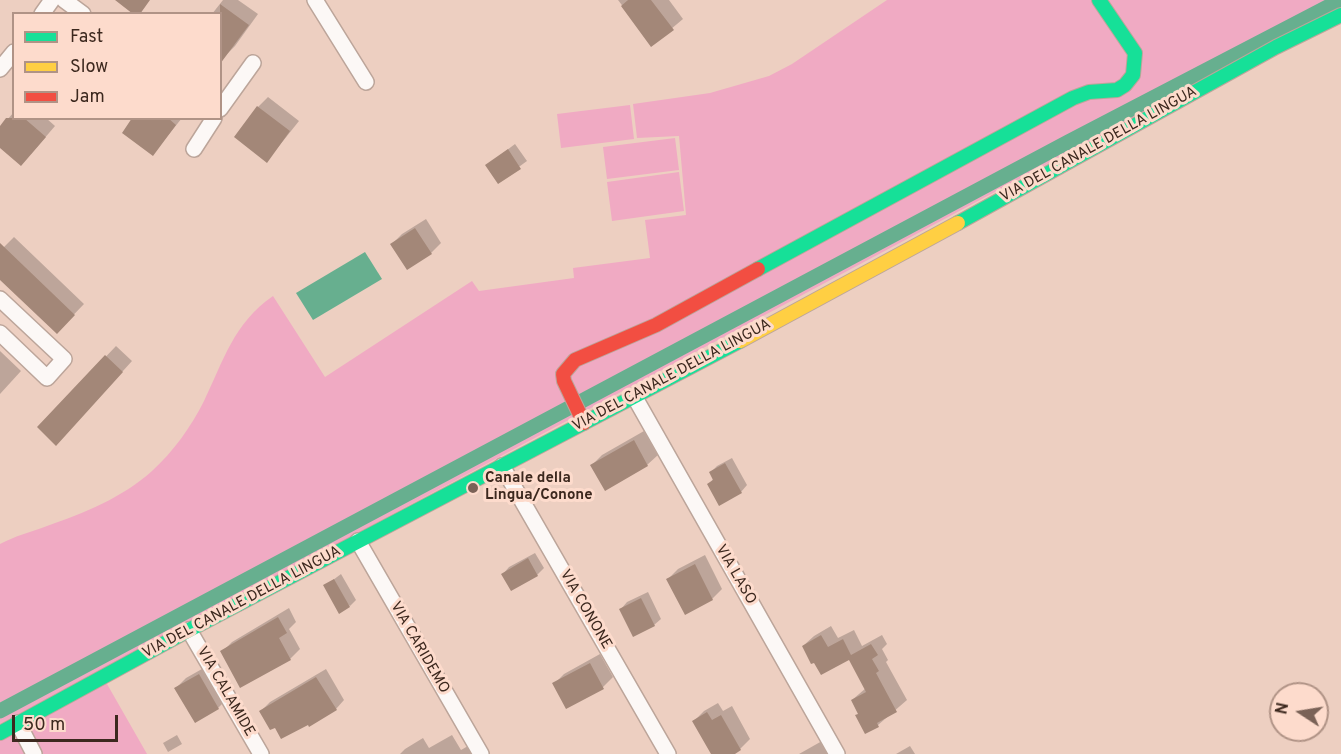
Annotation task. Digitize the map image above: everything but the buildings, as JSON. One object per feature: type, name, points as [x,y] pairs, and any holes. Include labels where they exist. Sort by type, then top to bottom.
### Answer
[{"type":"street","points":[[64,0],[80,12]]},
{"type":"street","points":[[315,0],[366,82]]},
{"type":"street","points":[[581,417],[567,390],[563,374],[575,360],[656,325],[1073,98],[1089,92],[1117,90],[1125,85],[1133,75],[1135,52],[1099,0]]},
{"type":"street","name":"VIA DEL CANALE DELLA LINGUA","points":[[0,733],[189,630],[502,466],[581,417],[634,396],[857,279],[1276,47],[1341,15]]},
{"type":"street","points":[[0,69],[12,54]]},
{"type":"street","points":[[226,90],[254,63]]},
{"type":"street","points":[[194,149],[213,120]]},
{"type":"street","points":[[0,299],[64,359],[48,378],[0,333]]},
{"type":"street","name":"VIA LASO","points":[[634,396],[837,754]]},
{"type":"street","name":"VIA CONONE","points":[[502,466],[668,754]]},
{"type":"street","name":"VIA CARIDEMO","points":[[358,541],[481,754]]},
{"type":"street","name":"VIA CALAMIDE","points":[[189,630],[261,754]]},
{"type":"street","points":[[18,723],[34,754]]},
{"type":"shaded area","points":[[887,0],[1341,0],[1341,7],[0,724],[0,544],[102,504],[128,489],[152,471],[187,430],[204,401],[231,344],[248,318],[259,307],[273,296],[325,377],[472,281],[479,291],[574,278],[573,268],[650,258],[645,220],[686,215],[679,136],[637,138],[633,104],[710,93],[769,76],[792,64]]},
{"type":"shaded area","points":[[630,105],[634,139],[561,148],[557,114]]},
{"type":"shaded area","points":[[675,138],[679,170],[607,179],[603,147]]},
{"type":"shaded area","points":[[679,172],[684,211],[612,221],[607,182]]},
{"type":"shaded area","points":[[365,252],[382,279],[313,320],[296,293]]},
{"type":"shaded area","points":[[103,677],[147,754],[0,754],[0,733]]},
{"type":"waterway","points":[[0,711],[1068,142],[1341,0]]},
{"type":"traffic: fast","points":[[758,269],[1073,98],[1089,92],[1117,90],[1125,85],[1133,75],[1135,53],[1099,0]]},
{"type":"traffic: fast","points":[[958,223],[1276,47],[1341,15]]},
{"type":"traffic: fast","points":[[0,733],[189,630],[740,341]]},
{"type":"traffic: slow","points":[[740,341],[958,223]]},
{"type":"traffic: jam","points":[[584,423],[564,381],[563,374],[575,360],[656,325],[758,269]]},
{"type":"place","name":"Canale della Lingua/Conone","points":[[473,488]]}]
